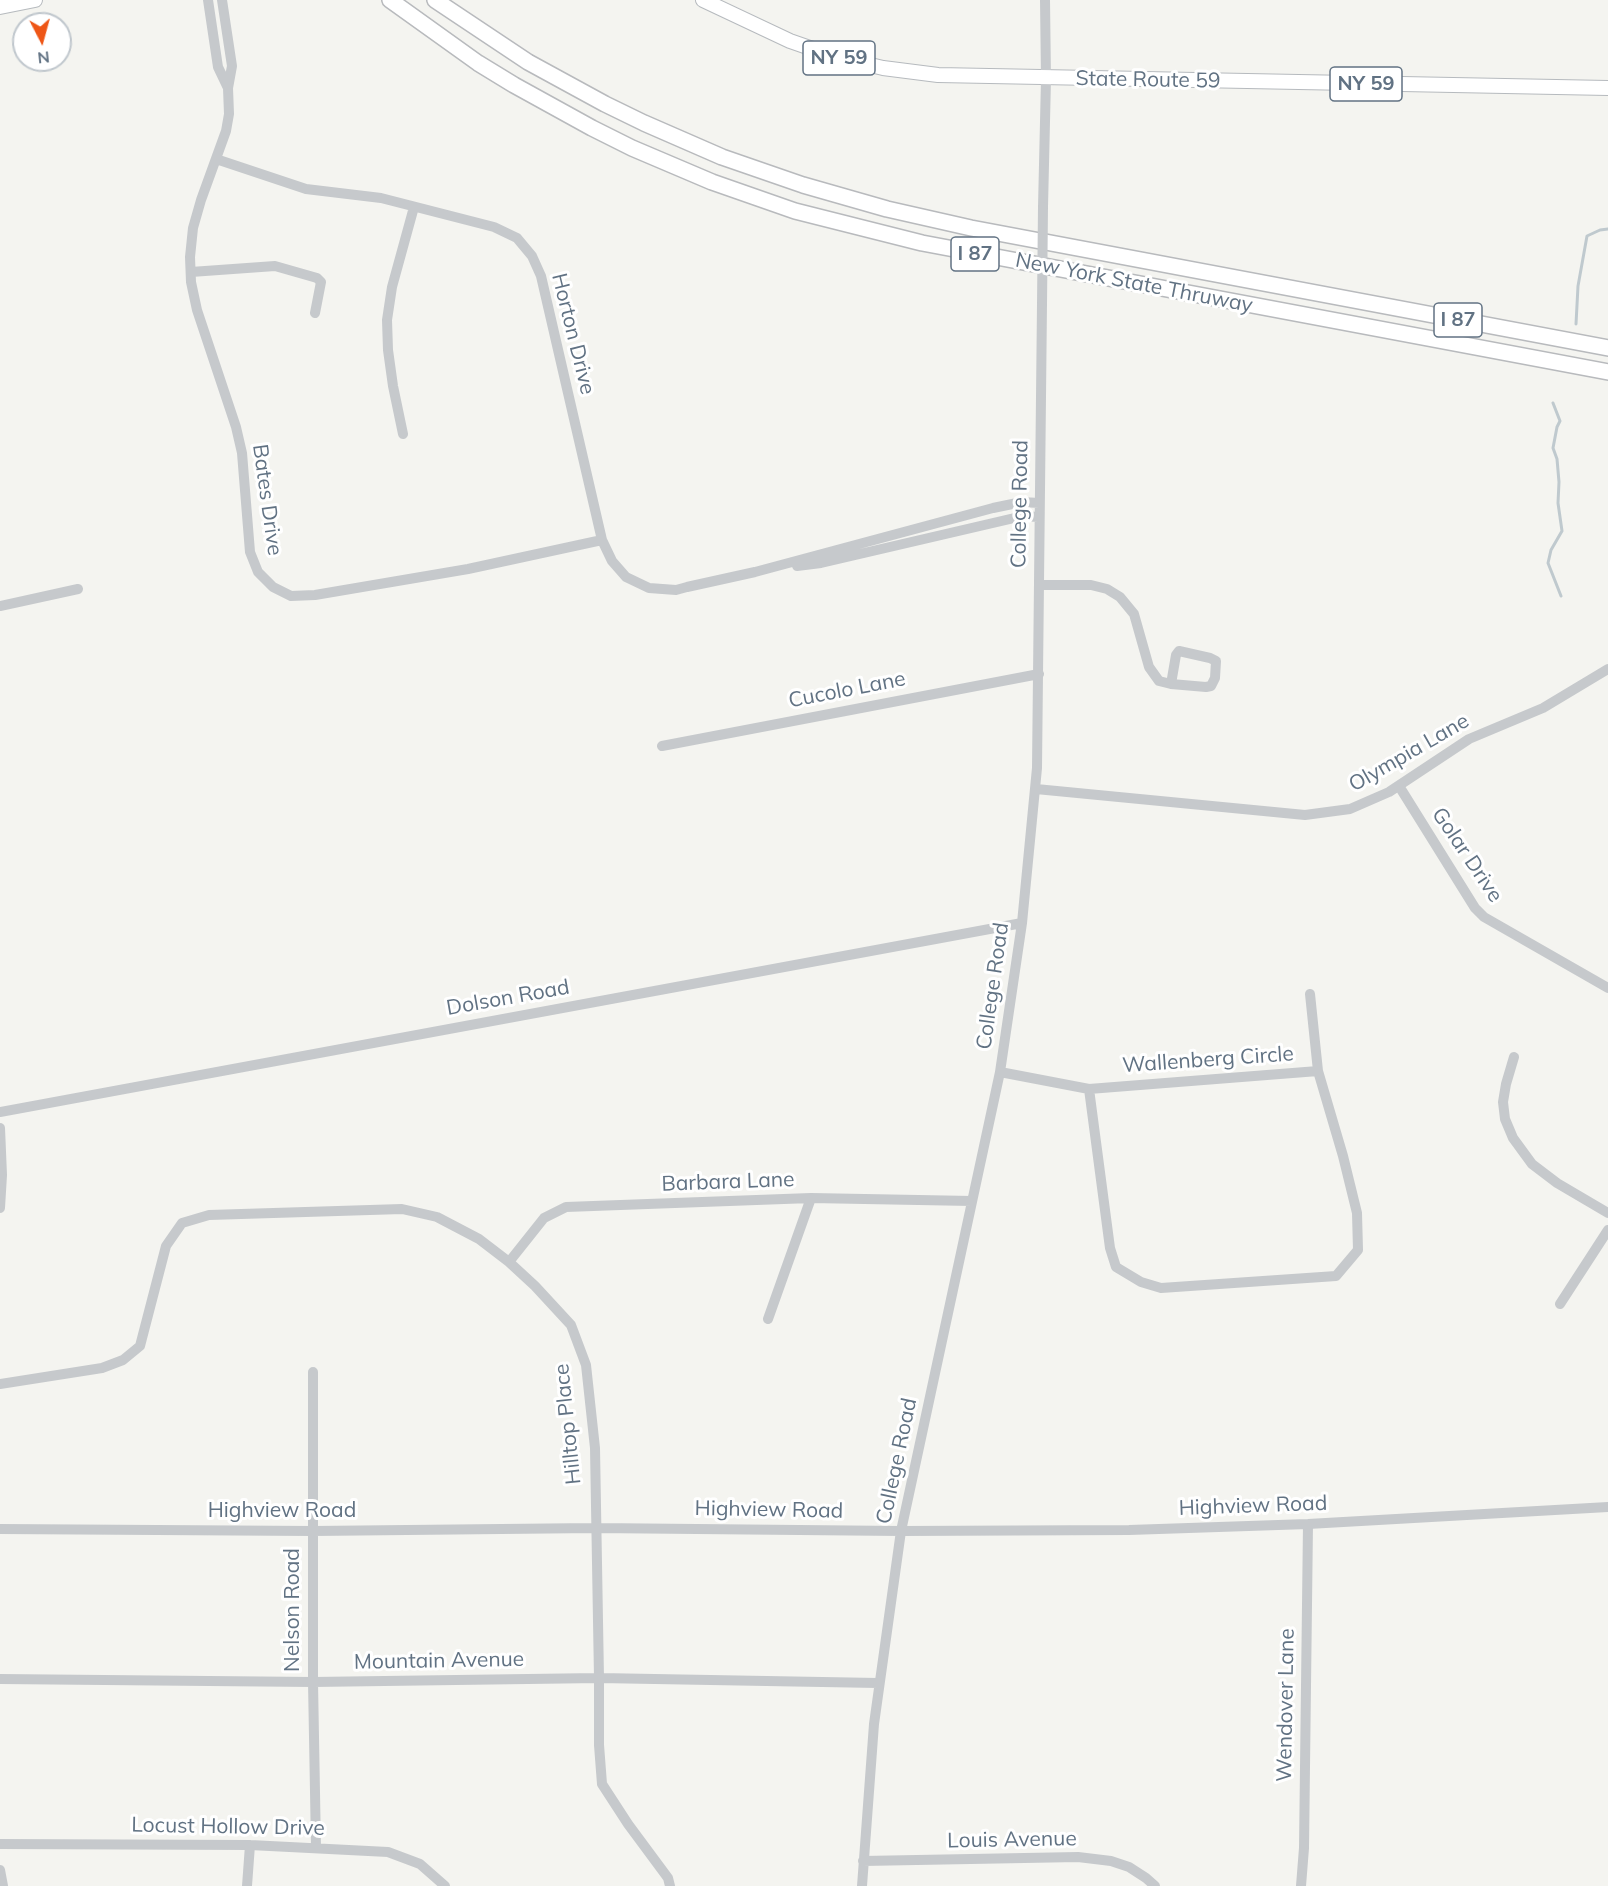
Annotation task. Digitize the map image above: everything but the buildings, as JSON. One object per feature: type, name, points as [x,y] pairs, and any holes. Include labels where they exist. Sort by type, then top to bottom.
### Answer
[{"type":"highway","name":"New York State Thruway","points":[[390,0],[478,63],[592,128],[632,148],[712,182],[795,211],[922,243],[1608,372]]},
{"type":"highway","name":"New York State Thruway","points":[[435,0],[528,62],[605,104],[722,157],[803,185],[887,209],[971,228],[1608,348]]},
{"type":"main road","points":[[0,7],[35,0]]},
{"type":"main road","name":"State Route 59","points":[[702,0],[790,41],[833,56],[883,68],[938,75],[1046,79],[1608,88]]},
{"type":"street","name":"Bates Drive","points":[[208,0],[218,67],[228,88]]},
{"type":"street","name":"Bates Drive","points":[[222,0],[232,66],[228,88],[229,114],[226,131],[201,200],[194,228],[191,272],[197,310],[236,427],[242,453],[249,552],[258,572],[273,587],[291,596],[315,594],[468,569],[602,540]]},
{"type":"street","name":"College Road","points":[[862,1886],[878,1683],[901,1532],[1000,1072],[1022,922],[1036,789],[1039,674],[1038,517],[1046,79],[1045,0]]},
{"type":"street","name":"Horton Drive","points":[[216,159],[306,189],[381,198],[494,227],[517,238],[531,255],[541,276],[602,540],[612,561],[626,577],[649,588],[676,590],[755,572],[993,508],[1022,502],[1039,503]]},
{"type":"street","points":[[403,434],[392,377],[387,320],[392,287],[414,207]]},
{"type":"street","points":[[191,272],[275,266],[317,278],[321,282],[315,313]]},
{"type":"street","name":"Horton Drive","points":[[755,572],[821,563],[1023,516],[1038,517]]},
{"type":"street","points":[[1038,585],[1091,585],[1107,589],[1120,597],[1134,614],[1152,674],[1159,681],[1171,684],[1211,686],[1215,678],[1216,662],[1210,658],[1179,651],[1176,655],[1171,684]]},
{"type":"street","points":[[0,606],[78,589]]},
{"type":"street","name":"Olympia Lane","points":[[1036,789],[1305,815],[1350,809],[1389,792],[1469,739],[1543,708],[1608,669]]},
{"type":"street","name":"Cucolo Lane","points":[[662,746],[1039,674]]},
{"type":"street","name":"Golar Drive","points":[[1399,786],[1475,908],[1484,917],[1608,988]]},
{"type":"street","name":"Dolson Road","points":[[0,1112],[1022,922]]},
{"type":"street","points":[[1310,994],[1318,1071]]},
{"type":"street","points":[[1514,1057],[1503,1102],[1505,1119],[1513,1138],[1532,1164],[1608,1213]]},
{"type":"street","name":"Wallenberg Circle","points":[[1000,1072],[1089,1089],[1318,1071],[1357,1213],[1358,1250],[1336,1276],[1161,1288],[1141,1282],[1116,1267],[1110,1248],[1089,1089]]},
{"type":"street","points":[[0,1128],[2,1175],[0,1208]]},
{"type":"street","points":[[768,1319],[811,1198]]},
{"type":"street","name":"Barbara Lane","points":[[509,1262],[544,1218],[566,1207],[811,1198],[972,1201]]},
{"type":"street","name":"Hilltop Place","points":[[0,1384],[102,1368],[123,1360],[140,1346],[166,1246],[182,1222],[209,1215],[402,1209],[437,1217],[478,1239],[509,1262],[571,1325],[586,1365],[595,1448],[599,1745],[602,1785],[669,1878],[670,1886]]},
{"type":"street","points":[[1560,1304],[1608,1230]]},
{"type":"street","name":"Nelson Road","points":[[313,1372],[313,1682],[316,1847]]},
{"type":"street","name":"Highview Road","points":[[0,1529],[313,1531],[595,1528],[901,1532],[1128,1530],[1308,1524],[1608,1507]]},
{"type":"street","name":"Wendover Lane","points":[[1301,1886],[1304,1848],[1308,1524]]},
{"type":"street","name":"Mountain Avenue","points":[[0,1678],[313,1682],[599,1678],[878,1683]]},
{"type":"street","name":"Locust Hollow Drive","points":[[0,1844],[250,1845],[388,1852],[420,1864],[445,1886]]},
{"type":"street","points":[[247,1886],[250,1845]]},
{"type":"street","name":"Louis Avenue","points":[[863,1861],[1078,1857],[1111,1861],[1129,1868],[1155,1886]]},
{"type":"street","points":[[0,1870],[3,1886]]},
{"type":"waterway","points":[[1576,324],[1578,286],[1587,236],[1608,229]]},
{"type":"waterway","points":[[1553,403],[1560,421],[1553,448],[1557,459],[1558,503],[1562,531],[1551,550],[1548,563],[1561,596]]}]
